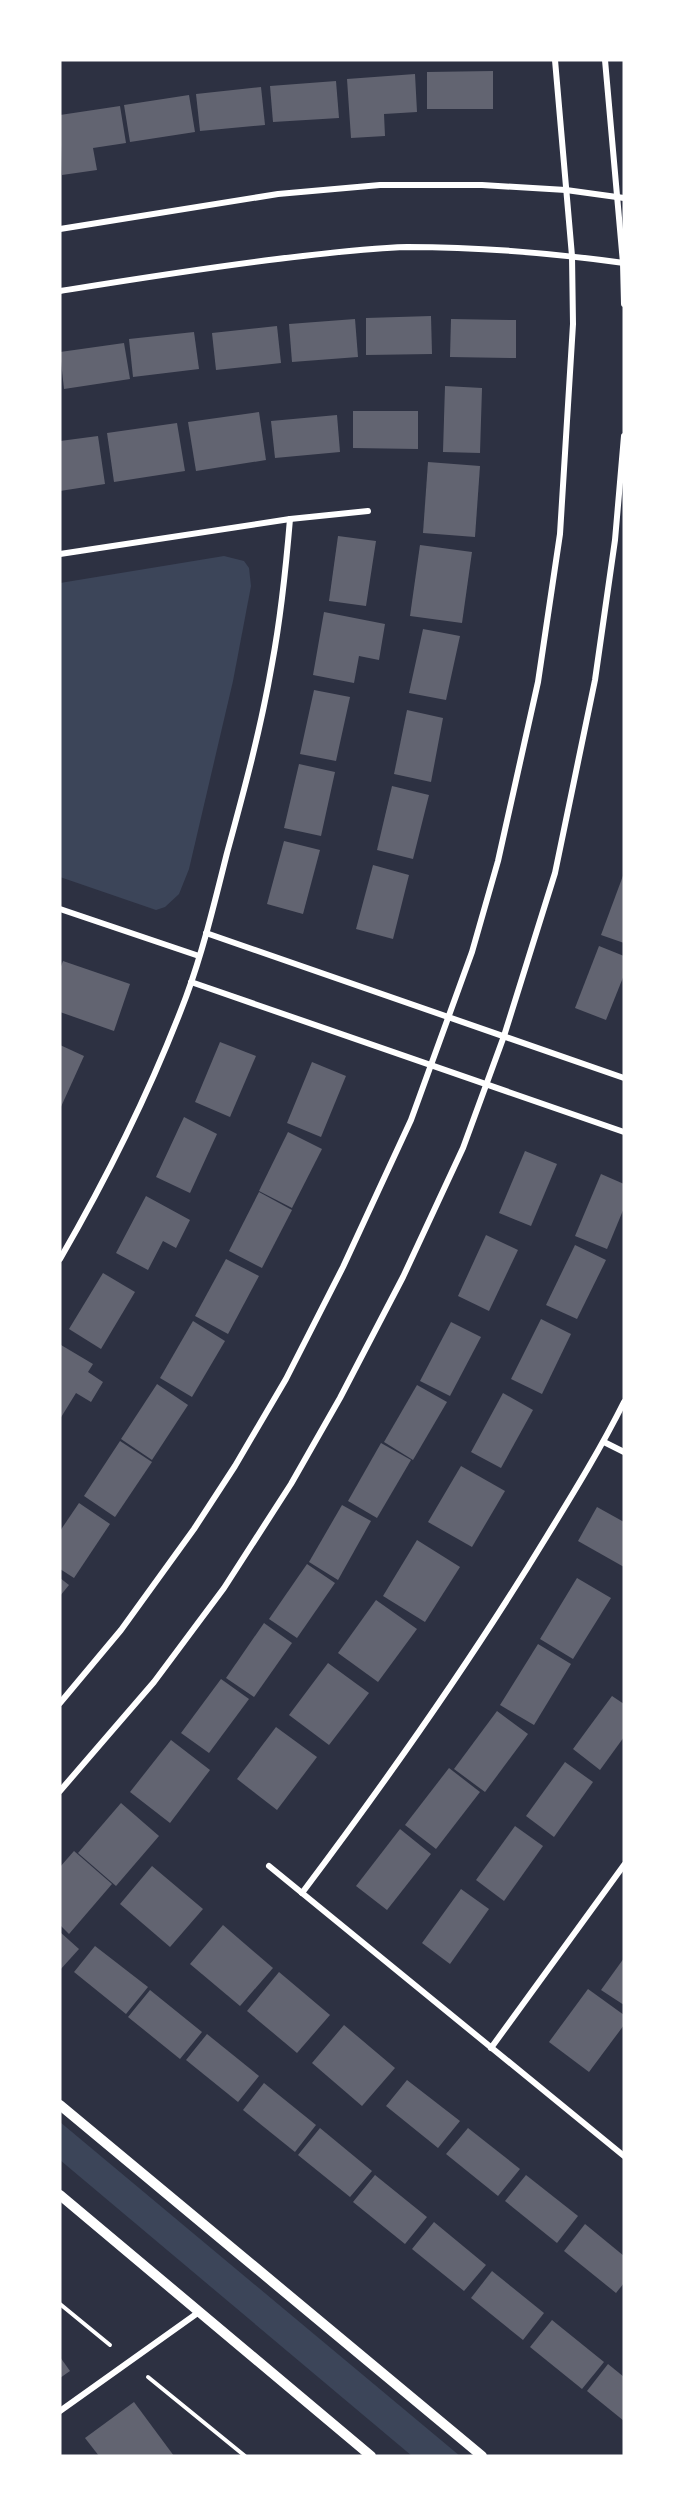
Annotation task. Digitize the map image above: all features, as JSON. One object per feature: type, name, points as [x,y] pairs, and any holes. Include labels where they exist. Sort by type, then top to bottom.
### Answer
[{"type":"street","points":[[60,1703],[121,1630],[194,1529],[236,1466],[286,1378],[343,1267],[411,1120],[433,1065],[472,952],[498,861],[538,682],[560,534],[573,324],[572,256],[555,60]]},
{"type":"street","points":[[605,60],[621,198],[624,304]]},
{"type":"street","points":[[60,229],[278,194],[330,188],[424,184],[566,190],[621,198]]},
{"type":"street","points":[[60,291],[258,260],[406,247],[481,249],[572,256],[623,263]]},
{"type":"street","points":[[60,1791],[154,1682],[224,1588],[291,1484],[340,1398],[403,1277],[463,1149],[504,1036],[555,873],[595,680],[615,540],[624,436]]},
{"type":"street","points":[[60,554],[290,519],[368,511]]},
{"type":"street","points":[[60,1259],[83,1219],[127,1130],[159,1062],[191,982],[252,759],[272,664],[290,519]]},
{"type":"street","points":[[60,909],[199,956]]},
{"type":"street","points":[[206,933],[624,1078]]},
{"type":"street","points":[[191,982],[624,1132]]},
{"type":"street","points":[[302,1893],[396,1768],[471,1659],[604,1442],[624,1402]]},
{"type":"street","points":[[604,1442],[624,1452]]},
{"type":"street","points":[[491,2048],[624,1865]]},
{"type":"street","points":[[269,1866],[624,2156]]},
{"type":"street","points":[[60,2105],[482,2456]]},
{"type":"street","points":[[60,2195],[371,2456]]},
{"type":"street","points":[[60,2411],[199,2312]]},
{"type":"path","points":[[60,2304],[245,2456]]},
{"type":"shaded area","points":[[224,556],[244,561],[249,568],[251,586],[233,681],[189,869],[179,894],[165,907],[156,910],[60,877],[60,583]]},
{"type":"shaded area","points":[[60,2122],[460,2456],[412,2456],[60,2160]]},
{"type":"building","points":[[493,71],[493,109],[427,109],[427,72]]},
{"type":"building","points":[[415,74],[417,112],[384,114],[385,136],[351,138],[347,79]]},
{"type":"building","points":[[336,81],[339,118],[273,122],[270,86]]},
{"type":"building","points":[[261,87],[265,125],[200,131],[196,94]]},
{"type":"building","points":[[189,95],[195,132],[130,142],[124,105]]},
{"type":"building","points":[[120,106],[126,143],[93,148],[97,170],[62,175],[60,115]]},
{"type":"building","points":[[431,316],[432,354],[366,355],[366,318]]},
{"type":"building","points":[[355,319],[358,357],[292,362],[289,324]]},
{"type":"building","points":[[451,319],[516,320],[516,358],[450,357]]},
{"type":"building","points":[[277,326],[281,363],[216,370],[212,333]]},
{"type":"building","points":[[194,332],[199,369],[133,377],[129,339]]},
{"type":"building","points":[[124,343],[130,379],[64,389],[60,352]]},
{"type":"building","points":[[445,386],[482,388],[480,453],[443,452]]},
{"type":"building","points":[[353,411],[418,411],[418,449],[353,448]]},
{"type":"building","points":[[259,412],[266,460],[196,471],[188,422]]},
{"type":"building","points":[[337,415],[340,452],[275,458],[271,421]]},
{"type":"building","points":[[177,423],[185,471],[114,482],[107,433]]},
{"type":"building","points":[[98,436],[105,484],[60,491],[60,441]]},
{"type":"building","points":[[428,462],[480,466],[475,537],[423,533]]},
{"type":"building","points":[[338,536],[376,541],[366,606],[329,601]]},
{"type":"building","points":[[420,545],[472,552],[462,623],[410,616]]},
{"type":"building","points":[[324,612],[385,624],[379,660],[359,656],[354,683],[313,675]]},
{"type":"building","points":[[423,629],[460,636],[446,700],[409,693]]},
{"type":"building","points":[[314,690],[350,697],[336,761],[300,754]]},
{"type":"building","points":[[407,710],[443,718],[431,782],[394,774]]},
{"type":"building","points":[[299,764],[335,772],[321,836],[284,828]]},
{"type":"building","points":[[392,786],[429,795],[413,859],[377,850]]},
{"type":"building","points":[[284,841],[320,850],[303,914],[267,904]]},
{"type":"building","points":[[373,865],[409,875],[393,939],[356,929]]},
{"type":"building","points":[[624,873],[624,943],[601,935]]},
{"type":"building","points":[[599,946],[624,956],[624,975],[606,1020],[575,1008]]},
{"type":"building","points":[[63,961],[130,984],[114,1031],[60,1012],[60,969]]},
{"type":"building","points":[[220,1042],[256,1056],[230,1117],[195,1102]]},
{"type":"building","points":[[60,1045],[84,1056],[60,1109]]},
{"type":"building","points":[[312,1062],[346,1076],[321,1137],[287,1123]]},
{"type":"building","points":[[184,1117],[217,1134],[190,1193],[156,1177]]},
{"type":"building","points":[[288,1132],[322,1149],[292,1208],[259,1191]]},
{"type":"building","points":[[525,1151],[557,1164],[531,1226],[499,1213]]},
{"type":"building","points":[[601,1174],[624,1184],[624,1208],[607,1249],[575,1236]]},
{"type":"building","points":[[259,1192],[292,1210],[262,1268],[229,1251]]},
{"type":"building","points":[[146,1196],[190,1220],[176,1248],[163,1241],[148,1270],[116,1253]]},
{"type":"building","points":[[486,1235],[518,1250],[489,1311],[458,1296]]},
{"type":"building","points":[[575,1245],[606,1260],[577,1319],[546,1305]]},
{"type":"building","points":[[226,1259],[259,1276],[228,1334],[195,1316]]},
{"type":"building","points":[[103,1273],[135,1292],[101,1349],[69,1329]]},
{"type":"building","points":[[541,1319],[571,1334],[542,1394],[511,1379]]},
{"type":"building","points":[[193,1321],[225,1341],[192,1397],[160,1378]]},
{"type":"building","points":[[451,1322],[481,1337],[450,1396],[420,1381]]},
{"type":"building","points":[[61,1345],[93,1364],[88,1372],[103,1382],[91,1402],[76,1393],[60,1419]]},
{"type":"building","points":[[157,1384],[188,1405],[152,1460],[121,1439]]},
{"type":"building","points":[[417,1385],[447,1402],[413,1460],[384,1442]]},
{"type":"building","points":[[503,1393],[533,1410],[501,1468],[471,1452]]},
{"type":"building","points":[[120,1441],[152,1462],[115,1517],[84,1496]]},
{"type":"building","points":[[381,1443],[411,1460],[377,1518],[348,1501]]},
{"type":"building","points":[[461,1466],[505,1491],[472,1547],[428,1522]]},
{"type":"building","points":[[79,1503],[110,1524],[74,1578],[60,1569],[60,1531]]},
{"type":"building","points":[[342,1505],[371,1521],[338,1580],[309,1562]]},
{"type":"building","points":[[597,1507],[624,1522],[624,1567],[578,1541]]},
{"type":"building","points":[[417,1540],[460,1567],[425,1622],[383,1596]]},
{"type":"building","points":[[307,1564],[335,1583],[297,1638],[269,1619]]},
{"type":"building","points":[[60,1578],[69,1585],[60,1596]]},
{"type":"building","points":[[577,1578],[611,1598],[573,1659],[540,1639]]},
{"type":"building","points":[[376,1600],[417,1629],[378,1682],[338,1653]]},
{"type":"building","points":[[264,1623],[292,1643],[254,1697],[226,1678]]},
{"type":"building","points":[[538,1644],[571,1664],[534,1725],[500,1705]]},
{"type":"building","points":[[328,1663],[369,1693],[329,1745],[289,1715]]},
{"type":"building","points":[[221,1679],[249,1699],[209,1753],[181,1733]]},
{"type":"building","points":[[612,1696],[624,1704],[624,1737],[600,1770],[573,1749]]},
{"type":"building","points":[[497,1711],[528,1734],[485,1792],[454,1769]]},
{"type":"building","points":[[276,1727],[317,1757],[277,1810],[237,1779]]},
{"type":"building","points":[[171,1740],[210,1770],[170,1823],[130,1792]]},
{"type":"building","points":[[565,1762],[593,1782],[554,1837],[526,1816]]},
{"type":"building","points":[[449,1768],[480,1792],[436,1849],[405,1825]]},
{"type":"building","points":[[121,1803],[159,1836],[116,1886],[78,1853]]},
{"type":"building","points":[[515,1826],[543,1846],[504,1901],[476,1880]]},
{"type":"building","points":[[400,1829],[431,1854],[387,1910],[356,1886]]},
{"type":"building","points":[[74,1851],[112,1884],[69,1934],[60,1925],[60,1867]]},
{"type":"building","points":[[152,1866],[203,1909],[170,1947],[120,1904]]},
{"type":"building","points":[[461,1889],[489,1909],[450,1964],[422,1943]]},
{"type":"building","points":[[223,1925],[273,1968],[240,2006],[190,1964]]},
{"type":"building","points":[[60,1932],[79,1949],[60,1970]]},
{"type":"building","points":[[95,1946],[148,1987],[126,2014],[74,1972]]},
{"type":"building","points":[[624,1958],[624,2005],[601,1990]]},
{"type":"building","points":[[279,1972],[330,2015],[297,2053],[247,2011]]},
{"type":"building","points":[[588,1989],[624,2015],[624,2025],[589,2072],[549,2042]]},
{"type":"building","points":[[150,1990],[202,2032],[180,2059],[128,2017]]},
{"type":"building","points":[[344,2025],[395,2068],[362,2106],[312,2063]]},
{"type":"building","points":[[207,2034],[259,2076],[238,2102],[186,2060]]},
{"type":"building","points":[[407,2080],[460,2121],[438,2148],[386,2106]]},
{"type":"building","points":[[264,2083],[316,2125],[295,2152],[243,2110]]},
{"type":"building","points":[[320,2128],[372,2171],[350,2197],[298,2155]]},
{"type":"building","points":[[468,2128],[520,2169],[498,2196],[446,2154]]},
{"type":"building","points":[[375,2175],[427,2217],[405,2244],[353,2202]]},
{"type":"building","points":[[526,2175],[578,2216],[557,2243],[505,2201]]},
{"type":"building","points":[[434,2222],[486,2265],[464,2291],[412,2249]]},
{"type":"building","points":[[585,2224],[624,2256],[624,2283],[616,2293],[564,2251]]},
{"type":"building","points":[[492,2271],[544,2313],[523,2340],[471,2298]]},
{"type":"building","points":[[552,2320],[604,2362],[582,2389],[530,2347]]},
{"type":"building","points":[[60,2357],[70,2371],[60,2378]]},
{"type":"building","points":[[608,2364],[624,2377],[624,2421],[587,2391]]},
{"type":"building","points":[[134,2402],[174,2456],[99,2456],[85,2438]]}]
